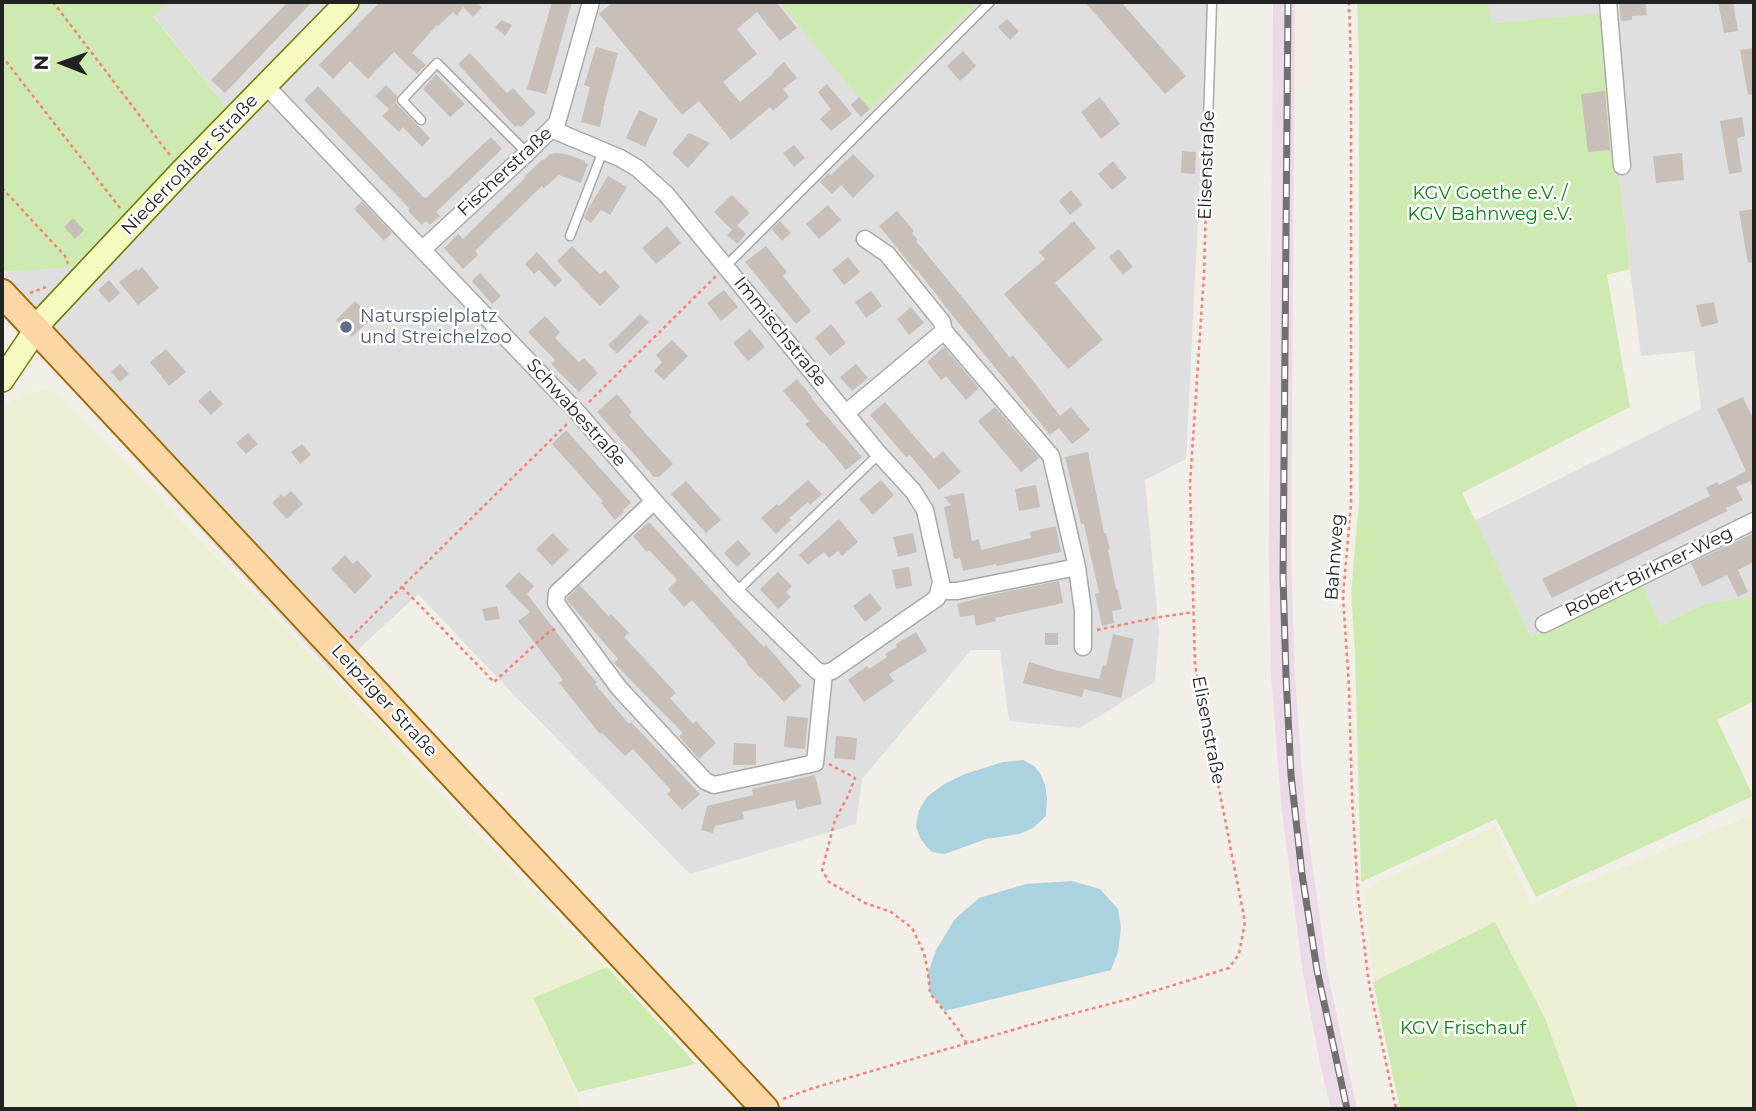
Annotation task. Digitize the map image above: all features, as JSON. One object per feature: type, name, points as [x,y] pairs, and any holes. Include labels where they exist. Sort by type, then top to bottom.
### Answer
[{"type":"main road","name":"Niederroßlaer Straße","points":[[2,380],[44,318],[181,172],[347,2]]},
{"type":"main road","name":"Leipziger Straße","points":[[2,293],[337,651],[772,1105]]},
{"type":"street","name":"Fischerstraße","points":[[423,249],[557,123],[590,2]]},
{"type":"street","points":[[1608,2],[1622,166]]},
{"type":"street","name":"Schwabestraße","points":[[266,86],[578,413],[736,592],[817,671],[824,673]]},
{"type":"street","name":"Immischstraße","points":[[551,129],[620,158],[637,168],[666,194],[879,454],[913,491],[925,510],[941,582],[940,591]]},
{"type":"street","points":[[865,239],[887,254],[942,321],[944,331],[1051,456],[1077,567],[1083,611],[1083,640]]},
{"type":"street","points":[[846,413],[944,331]]},
{"type":"street","points":[[654,501],[556,593],[556,603],[619,688],[705,781],[714,785],[814,763],[824,673],[832,671],[937,598],[940,591],[957,591],[1077,567]]},
{"type":"street","name":"Robert-Birkner-Weg","points":[[1544,624],[1754,521]]},
{"type":"lane","points":[[726,266],[990,2]]},
{"type":"lane","name":"Elisenstraße","points":[[1208,123],[1212,2]]},
{"type":"lane","points":[[421,120],[402,100],[438,63],[527,153]]},
{"type":"lane","points":[[570,236],[603,151]]},
{"type":"lane","points":[[736,592],[879,454]]},
{"type":"path","points":[[53,2],[181,172]]},
{"type":"path","name":"Bahnweg","points":[[1349,2],[1351,504],[1343,596],[1358,894],[1369,984],[1396,1109]]},
{"type":"path","points":[[2,56],[134,223]]},
{"type":"path","name":"Elisenstraße","points":[[772,1105],[810,1089],[1228,968],[1239,954],[1245,922],[1195,665],[1191,484],[1204,274],[1208,123]]},
{"type":"path","points":[[2,188],[65,256],[76,284]]},
{"type":"path","points":[[337,651],[726,266]]},
{"type":"path","points":[[402,587],[494,682],[550,631],[571,623]]},
{"type":"path","points":[[1083,640],[1154,618],[1194,612]]},
{"type":"path","points":[[816,757],[855,778],[835,820],[822,870],[829,882],[865,903],[891,912],[912,928],[924,953],[930,993],[967,1044]]},
{"type":"shaded area","points":[[171,2],[1209,2],[1186,459],[1145,480],[1159,632],[1155,682],[1080,728],[1009,721],[1000,650],[971,650],[862,779],[856,824],[690,874],[418,594],[333,673],[2,317],[2,285],[6,272],[73,267],[226,107],[153,15]]},
{"type":"shaded area","points":[[1273,2],[1295,2],[1291,554],[1295,678],[1305,812],[1327,970],[1357,1109],[1331,1109],[1320,1063],[1303,974],[1282,812],[1271,675],[1269,551]]},
{"type":"shaded area","points":[[1488,2],[1754,2],[1754,595],[1702,605],[1660,626],[1643,585],[1531,637],[1474,521],[1701,409],[1694,351],[1641,356],[1600,15],[1491,23]]},
{"type":"green space","points":[[2,2],[171,2],[153,16],[226,107],[73,267],[6,272],[2,268]]},
{"type":"green space","points":[[779,2],[979,2],[870,110]]},
{"type":"green space","name":"KGV Goethe e.V. / KGV Bahnweg e.V.","points":[[1357,2],[1488,2],[1492,23],[1600,14],[1630,269],[1607,275],[1630,407],[1462,493],[1531,637],[1643,584],[1660,626],[1702,605],[1754,595],[1754,701],[1717,720],[1753,796],[1536,897],[1496,819],[1361,882],[1351,593],[1359,501]]},
{"type":"green space","points":[[46,389],[59,396],[254,595],[566,929],[607,967],[533,998],[583,1109],[2,1109],[2,413],[7,405],[26,393]]},
{"type":"green space","points":[[1754,814],[1754,1109],[1578,1109],[1545,1018],[1495,923],[1373,982],[1364,890],[1495,826],[1531,905]]},
{"type":"green space","name":"KGV Frischauf","points":[[1495,922],[1545,1018],[1578,1109],[1400,1109],[1373,982]]},
{"type":"green space","points":[[607,967],[696,1064],[578,1092],[533,998]]},
{"type":"water","points":[[1023,760],[1040,773],[1047,798],[1046,816],[1033,828],[1019,834],[986,839],[945,854],[932,852],[926,846],[916,826],[919,810],[927,797],[944,784],[965,774],[1003,762]]},
{"type":"water","points":[[1072,881],[1100,889],[1118,909],[1121,927],[1118,952],[1111,970],[945,1011],[930,993],[928,973],[936,950],[955,919],[979,898],[1026,884]]},
{"type":"building","points":[[288,2],[312,2],[225,93],[211,80]]},
{"type":"building","points":[[380,2],[476,2],[482,7],[473,17],[463,7],[457,16],[453,12],[437,25],[412,53],[426,65],[417,74],[394,52],[368,79],[350,61],[333,79],[319,65]]},
{"type":"building","points":[[552,2],[572,2],[546,94],[527,89]]},
{"type":"building","points":[[613,2],[776,2],[797,28],[780,41],[757,12],[737,29],[757,54],[723,82],[740,102],[784,62],[797,78],[783,89],[789,97],[773,111],[770,107],[731,140],[699,101],[682,115],[599,14]]},
{"type":"building","points":[[1085,2],[1121,2],[1186,76],[1165,94]]},
{"type":"building","points":[[1619,2],[1645,2],[1647,15],[1632,16],[1632,20],[1621,21]]},
{"type":"building","points":[[1718,2],[1733,2],[1738,31],[1724,33]]},
{"type":"building","points":[[1007,19],[1019,31],[1010,40],[998,27]]},
{"type":"building","points":[[502,20],[512,25],[505,36],[495,27]]},
{"type":"building","points":[[596,47],[618,53],[600,127],[581,122],[590,87],[584,85]]},
{"type":"building","points":[[1754,48],[1754,94],[1748,95],[1740,50]]},
{"type":"building","points":[[963,51],[976,66],[960,81],[947,66]]},
{"type":"building","points":[[470,53],[507,93],[513,88],[536,113],[521,127],[515,127],[458,64]]},
{"type":"building","points":[[436,74],[465,104],[450,117],[423,89]]},
{"type":"building","points":[[827,84],[852,114],[831,131],[820,119],[831,109],[818,92]]},
{"type":"building","points":[[386,85],[397,96],[396,102],[389,109],[375,96]]},
{"type":"building","points":[[318,86],[423,197],[426,198],[491,137],[502,149],[436,212],[440,216],[430,225],[426,221],[422,225],[408,211],[410,209],[304,100]]},
{"type":"building","points":[[1605,91],[1610,150],[1588,152],[1581,94]]},
{"type":"building","points":[[859,97],[870,109],[861,117],[851,105]]},
{"type":"building","points":[[1100,97],[1120,124],[1101,139],[1081,112]]},
{"type":"building","points":[[396,103],[430,138],[422,147],[403,127],[399,132],[382,116]]},
{"type":"building","points":[[639,110],[658,119],[645,147],[626,138]]},
{"type":"building","points":[[1742,117],[1745,136],[1737,138],[1742,172],[1729,174],[1720,121]]},
{"type":"building","points":[[689,133],[710,143],[688,168],[672,153]]},
{"type":"building","points":[[794,145],[805,158],[794,167],[783,153]]},
{"type":"building","points":[[1182,151],[1196,152],[1195,174],[1181,173]]},
{"type":"building","points":[[557,153],[588,164],[581,183],[559,175],[544,188],[542,186],[475,251],[478,255],[463,269],[444,248],[458,234],[463,239],[543,159]]},
{"type":"building","points":[[1682,153],[1684,180],[1656,183],[1653,156]]},
{"type":"building","points":[[853,154],[875,176],[853,198],[841,185],[832,194],[820,182]]},
{"type":"building","points":[[1113,161],[1127,178],[1112,190],[1098,174]]},
{"type":"building","points":[[608,176],[627,187],[610,215],[601,210],[591,223],[584,218]]},
{"type":"building","points":[[1071,190],[1083,205],[1070,215],[1059,201]]},
{"type":"building","points":[[732,195],[750,213],[737,225],[746,234],[737,244],[727,235],[732,230],[714,212]]},
{"type":"building","points":[[362,201],[392,233],[384,241],[354,209]]},
{"type":"building","points":[[828,205],[841,220],[819,239],[806,224]]},
{"type":"building","points":[[1754,209],[1754,262],[1748,263],[1739,211]]},
{"type":"building","points":[[897,211],[914,231],[912,233],[918,240],[916,241],[1010,358],[1013,355],[1060,416],[1071,407],[1090,430],[1072,444],[1059,428],[1050,435],[879,226]]},
{"type":"building","points":[[73,218],[84,230],[75,239],[64,227]]},
{"type":"building","points":[[780,221],[791,233],[782,241],[772,229]]},
{"type":"building","points":[[1074,221],[1096,248],[1055,283],[1103,340],[1068,369],[1004,294],[1045,259],[1039,252]]},
{"type":"building","points":[[667,226],[681,243],[656,264],[642,248]]},
{"type":"building","points":[[572,246],[600,274],[605,270],[620,287],[600,306],[557,261]]},
{"type":"building","points":[[766,246],[787,272],[783,276],[811,311],[796,324],[745,262]]},
{"type":"building","points":[[1119,249],[1133,267],[1123,275],[1109,257]]},
{"type":"building","points":[[537,252],[562,280],[555,287],[539,270],[534,274],[525,264]]},
{"type":"building","points":[[848,257],[860,272],[844,285],[832,270]]},
{"type":"building","points":[[142,267],[159,288],[138,305],[119,282]]},
{"type":"building","points":[[480,273],[501,296],[492,304],[472,281]]},
{"type":"building","points":[[109,280],[120,293],[109,303],[98,290]]},
{"type":"building","points":[[724,290],[738,307],[721,321],[707,303]]},
{"type":"building","points":[[871,291],[882,306],[866,318],[855,302]]},
{"type":"building","points":[[355,301],[372,318],[352,337],[336,320]]},
{"type":"building","points":[[1714,302],[1718,323],[1701,327],[1696,305]]},
{"type":"building","points":[[911,307],[924,323],[909,335],[897,319]]},
{"type":"building","points":[[640,314],[649,322],[617,354],[608,345]]},
{"type":"building","points":[[545,316],[560,332],[555,338],[579,362],[584,358],[598,373],[579,392],[551,364],[555,360],[528,332]]},
{"type":"building","points":[[831,324],[846,343],[830,356],[815,338]]},
{"type":"building","points":[[750,329],[765,347],[748,361],[733,343]]},
{"type":"building","points":[[672,340],[688,356],[664,380],[654,371],[662,362],[656,355]]},
{"type":"building","points":[[944,347],[979,388],[966,400],[946,376],[941,380],[927,362]]},
{"type":"building","points":[[166,349],[186,372],[169,386],[150,362]]},
{"type":"building","points":[[120,364],[129,374],[120,382],[111,372]]},
{"type":"building","points":[[856,364],[868,378],[852,391],[840,377]]},
{"type":"building","points":[[797,379],[862,457],[846,470],[805,424],[809,421],[783,391]]},
{"type":"building","points":[[210,390],[223,404],[211,415],[198,401]]},
{"type":"building","points":[[617,394],[632,412],[629,415],[673,464],[659,477],[654,477],[597,412]]},
{"type":"building","points":[[1743,397],[1754,421],[1754,489],[1750,481],[1736,487],[1743,500],[1726,508],[1727,511],[1552,598],[1542,579],[1710,496],[1706,488],[1717,482],[1719,485],[1746,471],[1717,409]]},
{"type":"building","points":[[885,402],[934,459],[943,451],[961,472],[939,490],[910,455],[906,457],[870,415]]},
{"type":"building","points":[[995,407],[1039,458],[1021,472],[978,421]]},
{"type":"building","points":[[566,430],[631,503],[615,520],[601,503],[603,501],[552,444]]},
{"type":"building","points":[[248,433],[258,444],[246,454],[236,443]]},
{"type":"building","points":[[302,444],[311,455],[300,464],[291,452]]},
{"type":"building","points":[[1088,452],[1122,609],[1112,611],[1114,623],[1102,626],[1095,594],[1099,593],[1084,524],[1081,524],[1065,457]]},
{"type":"building","points":[[808,480],[822,494],[789,518],[791,520],[776,534],[761,518]]},
{"type":"building","points":[[881,480],[894,495],[873,515],[859,499]]},
{"type":"building","points":[[686,481],[721,520],[706,533],[671,494]]},
{"type":"building","points":[[1036,485],[1040,507],[1019,511],[1015,489]]},
{"type":"building","points":[[291,491],[303,504],[287,519],[272,503],[281,494],[284,497]]},
{"type":"building","points":[[964,493],[972,541],[979,539],[981,550],[1031,538],[1030,532],[1056,526],[1061,552],[963,571],[960,558],[954,559],[944,507],[951,505],[944,497]]},
{"type":"building","points":[[839,519],[858,542],[842,556],[838,551],[829,558],[824,552],[808,565],[799,555]]},
{"type":"building","points":[[649,522],[742,624],[764,647],[766,645],[801,686],[784,702],[692,600],[684,607],[668,589],[677,580],[633,536]]},
{"type":"building","points":[[553,533],[569,550],[552,566],[536,549]]},
{"type":"building","points":[[913,533],[917,552],[898,557],[893,537]]},
{"type":"building","points":[[1754,533],[1754,562],[1738,570],[1748,592],[1738,597],[1727,575],[1702,587],[1691,563]]},
{"type":"building","points":[[738,540],[751,554],[737,567],[724,553]]},
{"type":"building","points":[[345,555],[353,564],[357,560],[372,576],[355,594],[331,569]]},
{"type":"building","points":[[909,567],[912,586],[896,589],[892,570]]},
{"type":"building","points":[[519,572],[534,586],[527,594],[597,683],[595,684],[629,724],[631,722],[700,794],[682,810],[667,794],[671,790],[633,749],[625,756],[600,734],[559,683],[563,680],[518,621],[530,612],[505,586]]},
{"type":"building","points":[[778,572],[792,586],[786,592],[791,597],[778,609],[760,589]]},
{"type":"building","points":[[1059,581],[1063,603],[995,618],[996,621],[976,626],[974,615],[960,617],[957,604]]},
{"type":"building","points":[[580,585],[609,617],[611,614],[629,633],[624,637],[676,693],[670,698],[693,724],[696,721],[716,743],[699,759],[679,736],[683,733],[614,663],[618,659],[567,600]]},
{"type":"building","points":[[870,593],[882,609],[865,622],[853,606]]},
{"type":"building","points":[[497,606],[500,619],[485,621],[482,609]]},
{"type":"building","points":[[916,632],[927,651],[889,674],[894,681],[864,702],[848,680],[867,666],[869,669],[887,657],[885,654],[897,647],[896,644],[904,639],[906,641],[905,639]]},
{"type":"building","points":[[1045,633],[1058,633],[1058,645],[1045,645]]},
{"type":"building","points":[[1113,634],[1134,639],[1121,698],[1084,689],[1082,697],[1023,683],[1029,662],[1099,679],[1103,665],[1106,666]]},
{"type":"building","points":[[787,716],[808,718],[805,749],[784,747]]},
{"type":"building","points":[[836,736],[857,738],[855,760],[834,758]]},
{"type":"building","points":[[734,743],[756,744],[756,765],[733,765]]},
{"type":"building","points":[[815,775],[822,804],[797,810],[795,800],[742,812],[744,819],[715,826],[713,833],[701,830],[707,806],[753,795],[752,789]]},
{"type":"railway","points":[[1288,2],[1283,577],[1291,775],[1302,874],[1317,970],[1347,1109]]},
{"type":"place","name":"Naturspielplatz und Streichelzoo","points":[[346,327]]}]
